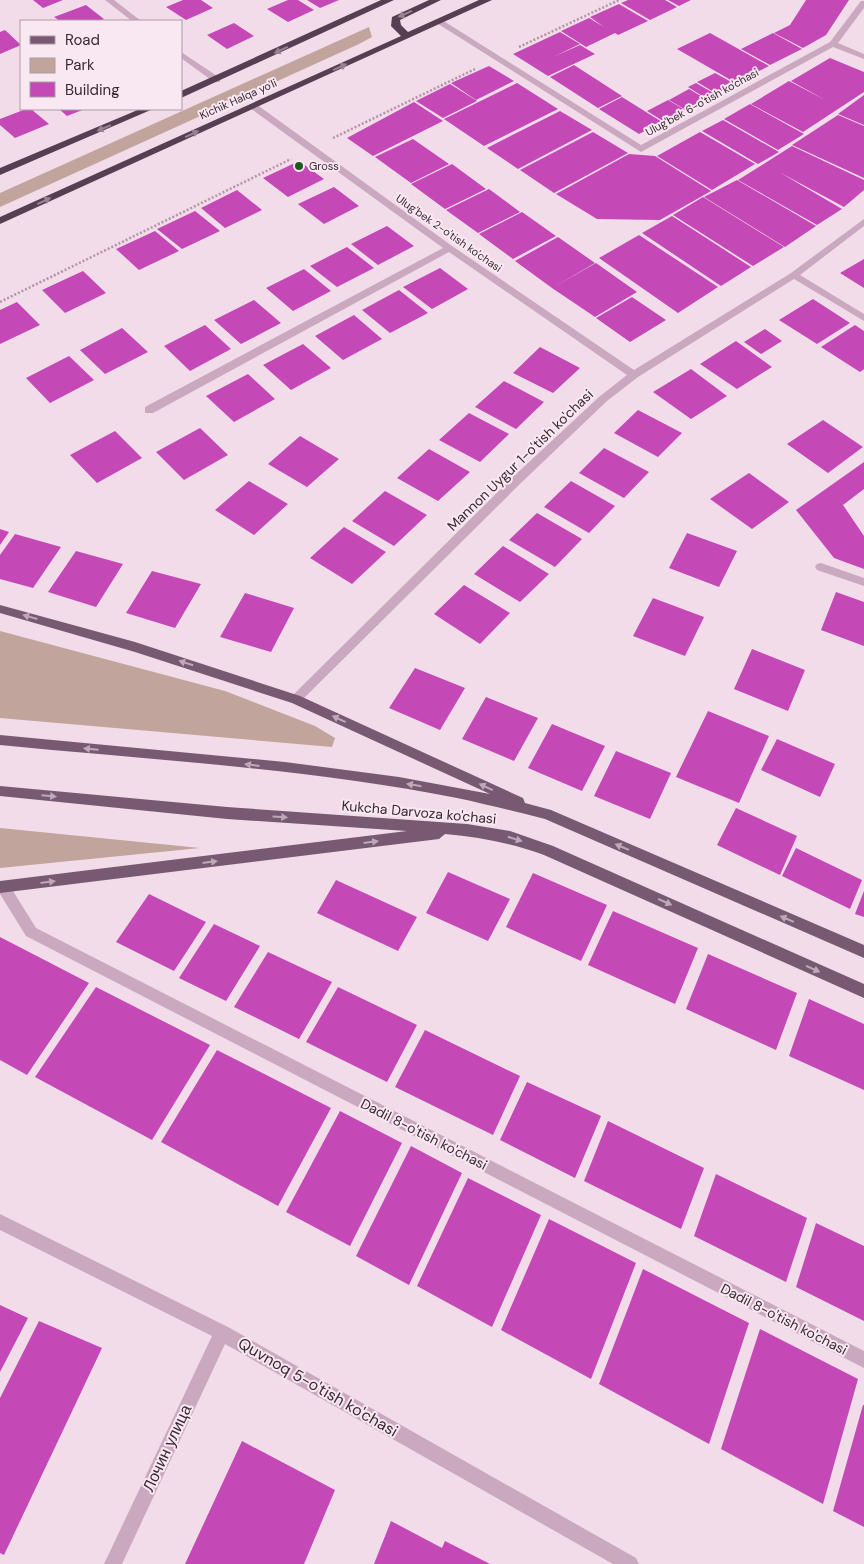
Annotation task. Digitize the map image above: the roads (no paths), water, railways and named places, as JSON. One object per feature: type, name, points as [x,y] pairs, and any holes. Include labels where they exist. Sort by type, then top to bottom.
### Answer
[{"type":"highway","name":"Kichik Halqa yo'li","points":[[182,95],[389,0]]},
{"type":"highway","points":[[407,36],[396,26],[395,19],[436,0]]},
{"type":"highway","name":"Kichik Halqa yo'li","points":[[0,221],[487,0]]},
{"type":"highway","points":[[0,172],[146,110]]},
{"type":"main road","points":[[0,609],[135,647],[296,699],[546,814]]},
{"type":"main road","name":"Kukcha Darvoza ko'chasi","points":[[0,740],[232,762],[355,776],[456,792],[546,814],[864,952]]},
{"type":"main road","name":"Kukcha Darvoza ko'chasi","points":[[0,791],[227,813],[467,830],[510,837],[548,850],[864,991]]},
{"type":"main road","points":[[2,887],[467,830]]},
{"type":"street","points":[[109,0],[136,20]]},
{"type":"street","name":"Ulug'bek 6-o'tish ko'chasi","points":[[439,22],[641,149],[833,44],[864,4]]},
{"type":"street","points":[[833,44],[864,57]]},
{"type":"street","points":[[182,55],[217,80]]},
{"type":"street","name":"Ulug'bek 2-o'tish ko'chasi","points":[[253,106],[450,248],[634,375]]},
{"type":"street","name":"Mannon Uygur 1-o'tish ko'chasi","points":[[296,699],[575,424],[634,375],[794,275],[864,222]]},
{"type":"street","points":[[149,410],[450,248]]},
{"type":"street","points":[[794,275],[864,318]]},
{"type":"street","points":[[821,567],[864,582]]},
{"type":"street","name":"Dadil 8-o'tish ko'chasi","points":[[2,887],[31,932],[864,1360]]},
{"type":"street","name":"Quvnoq 5-o'tish ko'chasi","points":[[0,1222],[222,1333],[630,1564]]},
{"type":"street","name":"Лочин улица","points":[[113,1564],[222,1333]]},
{"type":"place","name":"Gross","points":[[299,166]]}]
